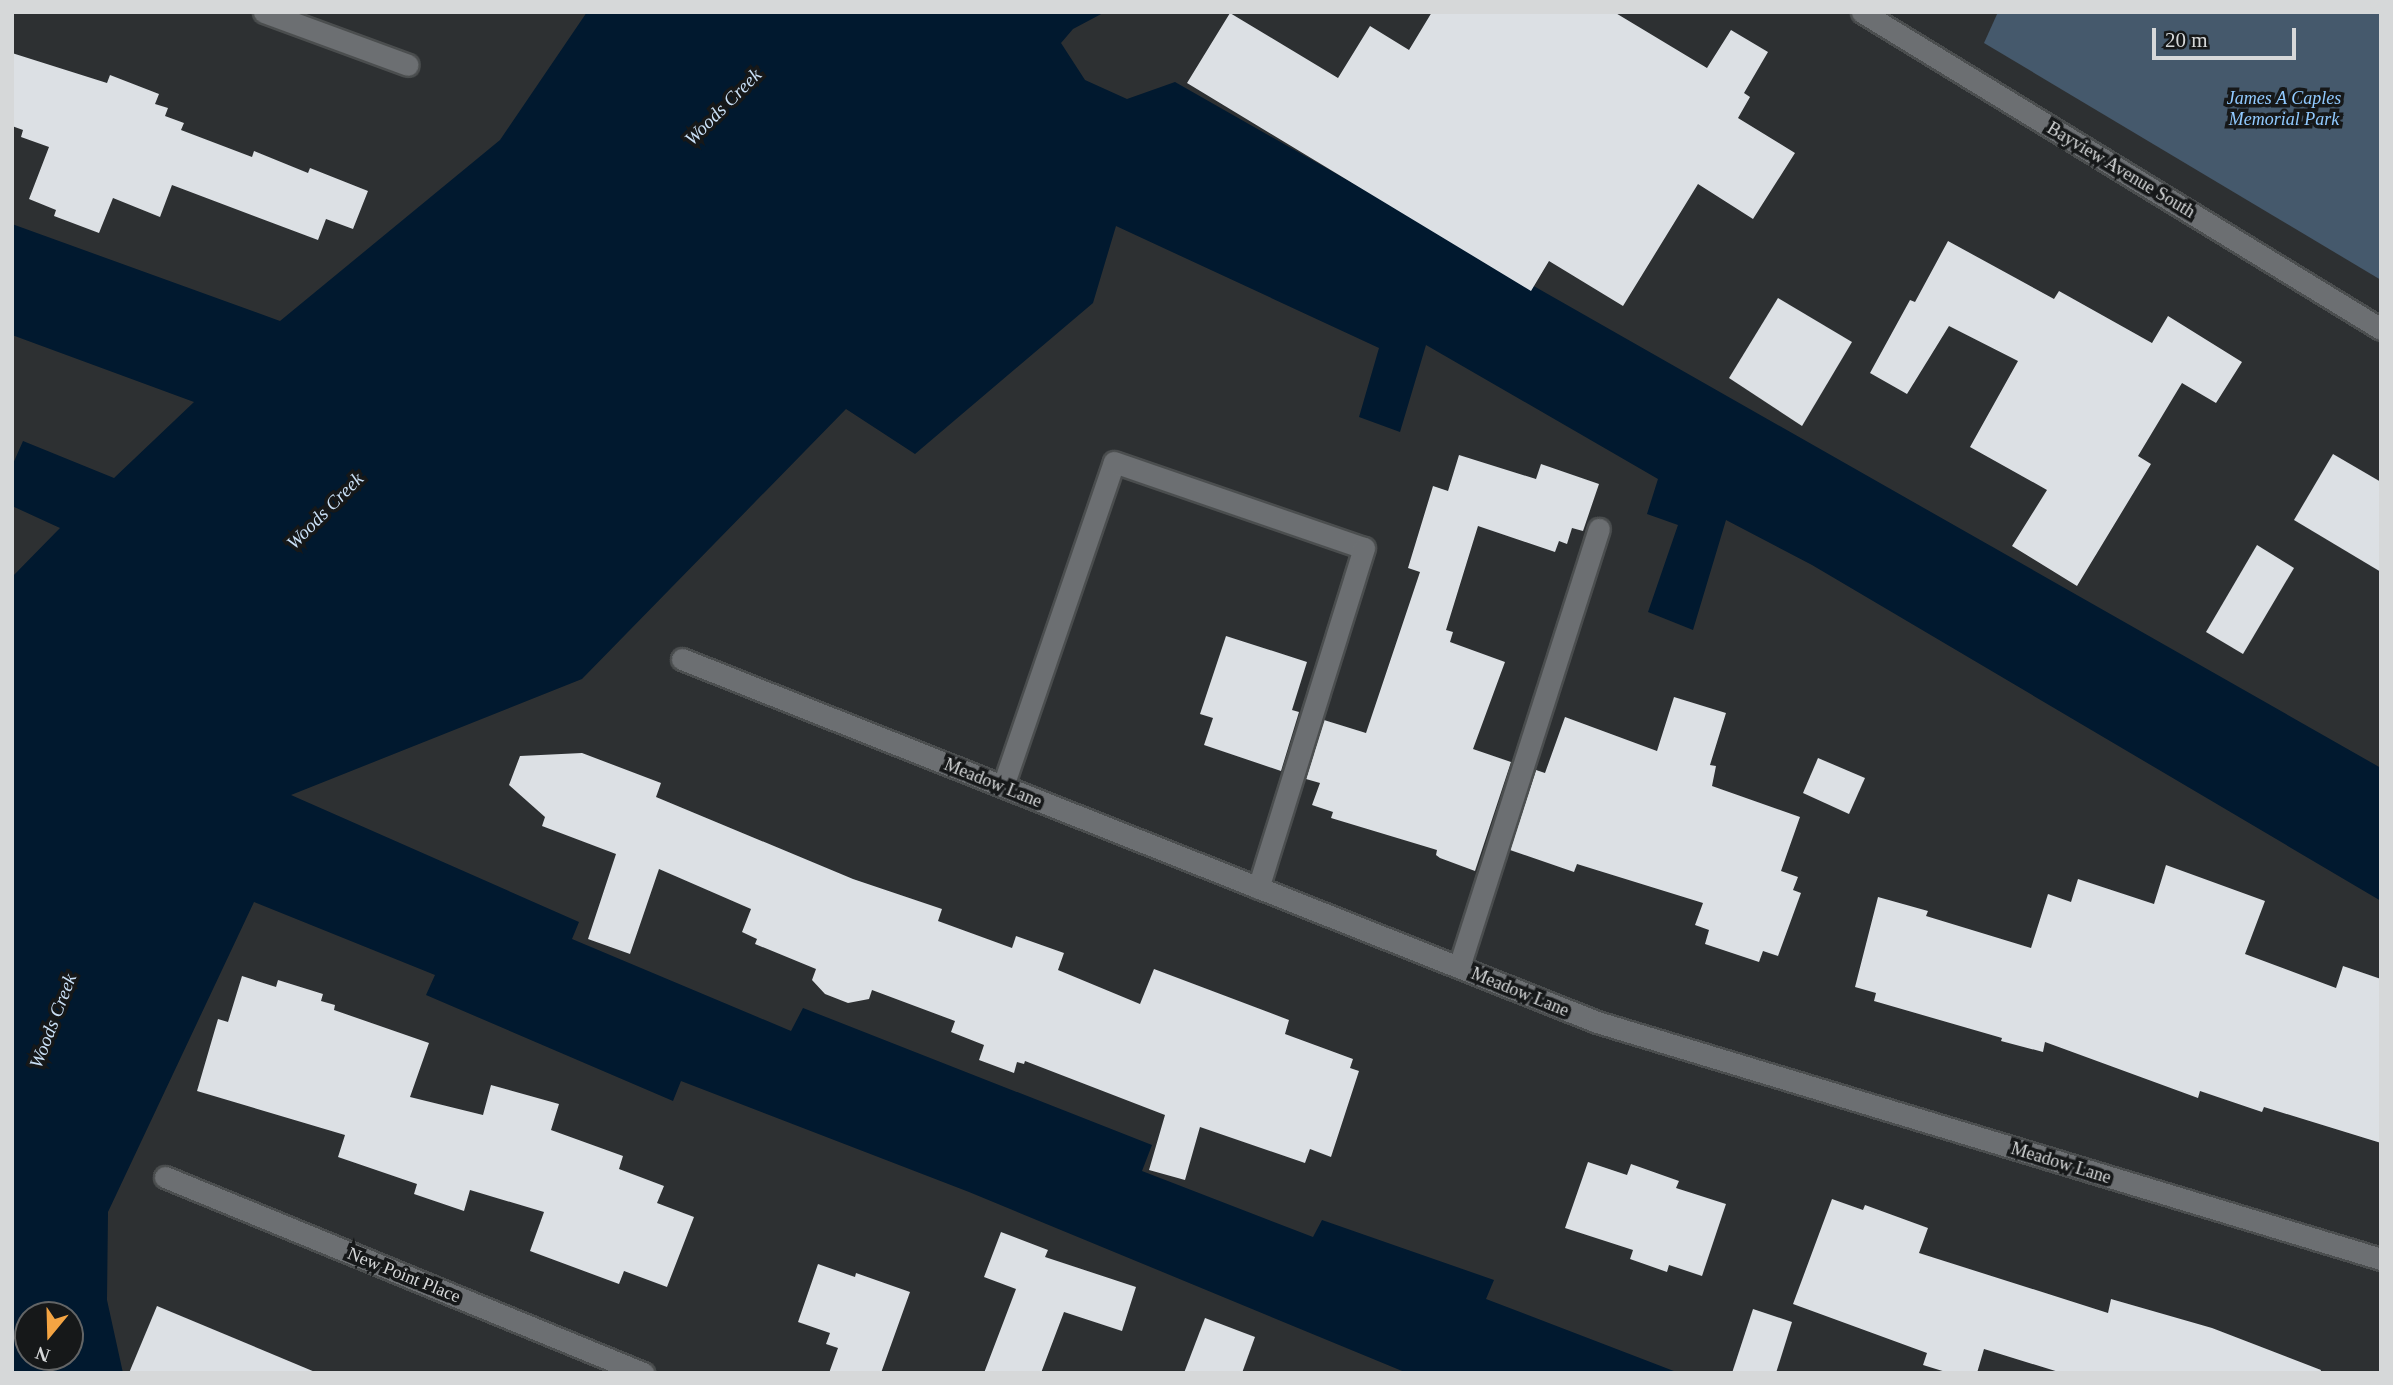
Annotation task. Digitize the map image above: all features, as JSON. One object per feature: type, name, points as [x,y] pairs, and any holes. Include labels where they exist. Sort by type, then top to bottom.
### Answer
[{"type":"street","points":[[264,12],[408,65]]},
{"type":"street","name":"Bayview Avenue South","points":[[1862,12],[2381,329]]},
{"type":"street","points":[[1003,786],[1114,462],[1364,548],[1258,888]]},
{"type":"street","points":[[1460,967],[1599,529]]},
{"type":"street","name":"Meadow Lane","points":[[682,659],[1597,1022],[2381,1259]]},
{"type":"street","name":"New Point Place","points":[[164,1177],[643,1373]]},
{"type":"green space","name":"James A Caples Memorial Park","points":[[1998,12],[2381,12],[2381,280],[1984,43]]},
{"type":"water","name":"Woods Creek","points":[[587,12],[1105,12],[1073,29],[1061,43],[1085,80],[1127,99],[1175,82],[2381,768],[2381,901],[1812,565],[1726,520],[1693,630],[1648,612],[1678,525],[1647,514],[1658,479],[1426,345],[1400,432],[1359,417],[1379,348],[1116,226],[1093,303],[915,454],[846,409],[582,679],[291,795],[579,922],[572,939],[791,1031],[803,1008],[1152,1145],[1142,1171],[1313,1237],[1322,1220],[1494,1280],[1486,1299],[1679,1373],[1407,1373],[969,1192],[681,1081],[673,1101],[426,995],[435,975],[254,902],[108,1212],[107,1300],[123,1373],[12,1373],[12,577],[60,528],[12,506],[12,466],[23,441],[114,478],[194,402],[12,335],[12,224],[280,321],[500,140]]},
{"type":"building","points":[[1432,12],[1614,12],[1707,68],[1731,30],[1768,52],[1744,93],[1750,97],[1738,118],[1795,153],[1753,219],[1698,184],[1623,306],[1549,261],[1531,291],[1187,83],[1230,13],[1338,78],[1370,26],[1409,50]]},
{"type":"building","points":[[12,53],[107,83],[110,75],[159,94],[155,104],[168,108],[165,116],[184,123],[181,130],[252,157],[254,151],[308,173],[310,168],[368,191],[353,229],[326,219],[318,240],[172,185],[160,217],[113,198],[99,233],[54,216],[56,210],[29,199],[49,147],[21,137],[23,130],[12,126]]},
{"type":"building","points":[[1948,241],[2054,299],[2059,291],[2152,343],[2168,316],[2242,362],[2216,403],[2182,383],[2138,456],[2151,464],[2077,586],[2012,546],[2047,490],[1970,447],[2018,361],[1949,326],[1907,394],[1870,373],[1910,300],[1915,302]]},
{"type":"building","points":[[1778,298],[1852,342],[1802,426],[1729,378]]},
{"type":"building","points":[[2333,454],[2381,482],[2381,572],[2294,520]]},
{"type":"building","points":[[1459,455],[1536,479],[1541,464],[1599,484],[1583,531],[1572,528],[1567,544],[1559,541],[1555,552],[1478,526],[1446,630],[1453,632],[1450,642],[1505,662],[1473,749],[1511,762],[1475,871],[1440,858],[1436,855],[1437,850],[1331,818],[1333,812],[1312,805],[1320,783],[1306,779],[1324,720],[1366,733],[1420,572],[1408,568],[1433,486],[1448,491]]},
{"type":"building","points":[[2257,545],[2294,568],[2243,654],[2206,632]]},
{"type":"building","points":[[1226,636],[1307,662],[1292,710],[1299,712],[1281,771],[1204,745],[1213,718],[1200,714]]},
{"type":"building","points":[[1674,697],[1726,713],[1710,765],[1716,766],[1712,786],[1800,817],[1781,871],[1798,877],[1793,890],[1801,893],[1778,956],[1763,951],[1759,962],[1705,944],[1709,930],[1695,925],[1703,903],[1577,864],[1574,872],[1510,850],[1536,770],[1545,773],[1565,717],[1657,751]]},
{"type":"building","points":[[582,753],[661,783],[656,797],[853,879],[942,909],[938,921],[1012,948],[1016,936],[1064,953],[1058,970],[1140,1004],[1154,969],[1289,1020],[1285,1034],[1353,1059],[1350,1068],[1359,1071],[1331,1157],[1310,1149],[1305,1163],[1200,1127],[1185,1180],[1149,1170],[1165,1115],[1025,1061],[1024,1064],[1017,1062],[1014,1073],[979,1060],[984,1045],[951,1032],[955,1021],[872,990],[869,999],[848,1003],[825,994],[812,980],[816,969],[755,944],[757,939],[742,932],[751,909],[659,869],[630,954],[588,939],[616,854],[542,826],[545,817],[509,785],[520,756]]},
{"type":"building","points":[[1818,758],[1865,778],[1849,814],[1803,793]]},
{"type":"building","points":[[2166,865],[2265,901],[2245,954],[2336,988],[2343,966],[2381,979],[2381,1143],[2264,1107],[2262,1112],[2200,1091],[2198,1098],[2045,1042],[2043,1052],[2001,1041],[2002,1038],[1874,1001],[1876,993],[1855,987],[1878,897],[1928,911],[1926,916],[2031,948],[2048,894],[2071,902],[2078,879],[2154,904]]},
{"type":"building","points":[[242,976],[276,987],[278,980],[323,994],[321,1001],[335,1005],[334,1010],[429,1043],[410,1097],[483,1115],[491,1085],[559,1104],[551,1130],[623,1156],[619,1169],[664,1186],[657,1203],[694,1217],[667,1287],[624,1271],[619,1284],[530,1251],[544,1212],[470,1190],[464,1211],[414,1194],[417,1184],[338,1157],[345,1135],[197,1091],[218,1019],[228,1022]]},
{"type":"building","points":[[1588,1162],[1627,1175],[1631,1164],[1679,1181],[1676,1188],[1726,1204],[1702,1276],[1669,1265],[1667,1272],[1630,1259],[1633,1250],[1565,1228]]},
{"type":"building","points":[[1832,1199],[1863,1210],[1865,1205],[1928,1228],[1919,1253],[2108,1313],[2111,1299],[2212,1328],[2321,1370],[2320,1373],[2062,1373],[1984,1349],[1977,1373],[1949,1373],[1923,1365],[1927,1353],[1793,1304]]},
{"type":"building","points":[[1001,1232],[1048,1250],[1045,1257],[1136,1287],[1122,1331],[1064,1312],[1041,1373],[984,1373],[1016,1289],[984,1277]]},
{"type":"building","points":[[818,1264],[855,1277],[856,1273],[910,1292],[881,1373],[829,1373],[838,1348],[826,1344],[830,1333],[798,1322]]},
{"type":"building","points":[[157,1306],[315,1372],[315,1373],[129,1373]]},
{"type":"building","points":[[1753,1309],[1792,1322],[1776,1373],[1732,1373]]},
{"type":"building","points":[[1205,1318],[1255,1337],[1242,1373],[1184,1373]]}]
